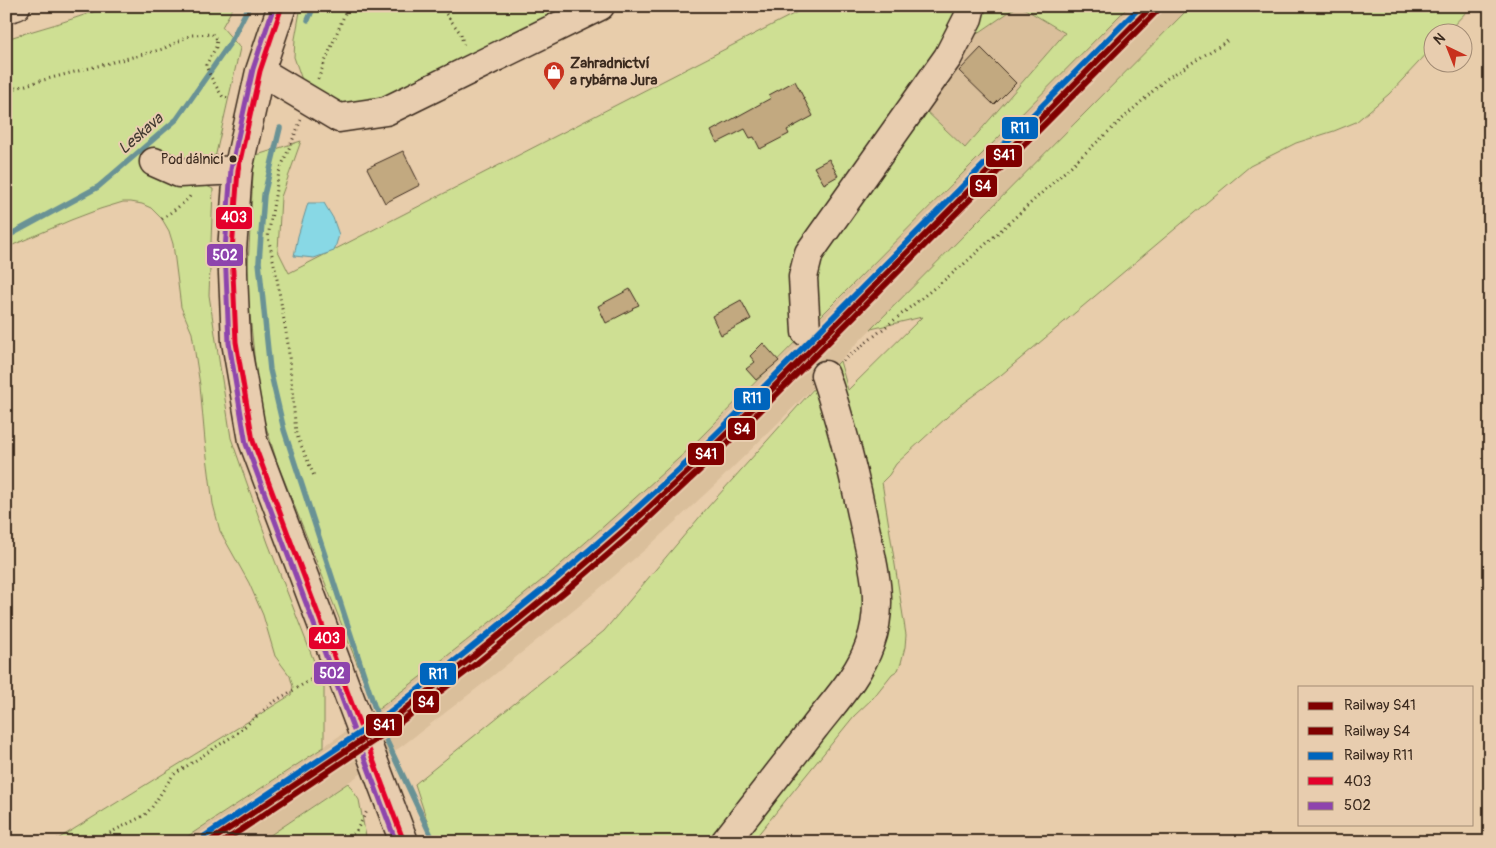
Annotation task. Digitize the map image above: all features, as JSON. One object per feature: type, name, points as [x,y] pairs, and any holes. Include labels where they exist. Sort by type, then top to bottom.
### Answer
[{"type":"main road","points":[[6,9],[16,6]]},
{"type":"main road","points":[[282,6],[260,71],[238,170],[232,250],[236,342],[253,441],[404,842]]},
{"type":"main road","points":[[260,71],[339,118],[386,111],[600,6]]},
{"type":"main road","points":[[806,332],[803,278],[810,253],[948,56],[968,18],[971,6]]},
{"type":"main road","points":[[154,162],[179,173],[238,170]]},
{"type":"main road","points":[[725,842],[854,677],[870,644],[878,610],[878,593],[871,554],[851,460],[825,375]]},
{"type":"path","points":[[314,476],[296,433],[288,344],[268,237],[279,172],[348,6]]},
{"type":"path","points":[[440,6],[461,34],[464,48],[483,63]]},
{"type":"path","points":[[6,91],[163,49],[191,35],[212,34],[217,39],[216,47],[206,65],[207,71],[224,97],[232,98]]},
{"type":"path","points":[[825,375],[963,265],[1166,79],[1227,41]]},
{"type":"path","points":[[92,842],[145,816],[173,775],[236,734],[272,703],[324,672]]},
{"type":"path","points":[[340,842],[355,833],[368,807]]},
{"type":"shaded area","points":[[1018,6],[1065,33],[965,148],[923,109],[971,38]]},
{"type":"shaded area","points":[[1129,6],[1191,6],[778,423],[648,547],[489,679],[402,746],[260,842],[179,842],[257,792],[376,711],[551,572],[689,449]]},
{"type":"green space","points":[[111,6],[234,6],[222,27],[240,48],[215,158],[151,160],[213,189],[209,295],[231,438],[268,543],[324,687],[324,747],[179,842],[53,842],[291,695],[293,687],[290,676],[275,656],[263,615],[249,583],[220,531],[213,504],[200,385],[192,333],[181,307],[173,244],[169,231],[162,219],[151,208],[142,204],[123,202],[71,220],[6,248],[6,39]]},
{"type":"green space","points":[[301,6],[600,6],[386,111],[309,100],[294,57]]},
{"type":"green space","points":[[809,6],[1018,6],[971,38],[923,108],[965,148],[1065,33],[1020,6],[1129,6],[689,449],[553,571],[376,711],[277,462],[259,404],[247,285],[254,156],[301,141],[281,197],[278,251],[289,273]]},
{"type":"green space","points":[[1191,6],[1472,6],[1457,22],[1424,22],[1424,57],[1389,94],[1356,122],[1296,143],[1250,166],[1001,375],[959,406],[896,464],[882,482],[906,635],[901,663],[898,670],[892,674],[873,698],[854,716],[752,842],[434,842],[415,784],[604,631],[708,507],[840,361],[848,390],[922,317],[871,329]]},
{"type":"green space","points":[[348,783],[359,800],[367,842],[260,842]]},
{"type":"water","points":[[308,203],[324,203],[333,218],[339,235],[334,251],[314,258],[294,256]]},
{"type":"building","points":[[981,48],[1016,83],[994,105],[959,71]]},
{"type":"building","points":[[795,81],[813,116],[787,130],[789,134],[760,149],[754,137],[750,138],[745,129],[717,143],[711,131],[771,98],[769,95]]},
{"type":"building","points":[[403,151],[420,185],[385,203],[367,168]]},
{"type":"building","points":[[829,159],[838,176],[824,184],[814,167]]},
{"type":"building","points":[[630,289],[639,305],[606,323],[598,306]]},
{"type":"building","points":[[741,300],[751,319],[721,335],[712,316]]},
{"type":"building","points":[[763,343],[779,361],[756,380],[746,369],[755,362],[750,356]]},
{"type":"waterway","name":"Leskava","points":[[6,237],[98,187],[177,119],[230,43],[249,6]]},
{"type":"waterway","points":[[308,20],[314,6]]},
{"type":"waterway","points":[[280,128],[264,195],[259,262],[270,370],[284,430],[383,733],[434,842]]},
{"type":"rail line","name":"R11","points":[[205,836],[382,718],[557,578],[624,520],[693,457],[753,398],[1141,6]]},
{"type":"rail line","name":"S41","points":[[209,842],[386,724],[562,584],[629,526],[758,403],[1152,6]]},
{"type":"rail line","name":"S4","points":[[223,842],[390,730],[476,664],[567,590],[634,532],[763,408],[1157,11]]},
{"type":"transit line","name":"502","points":[[274,6],[253,69],[231,169],[225,250],[229,343],[246,444],[396,842]]},
{"type":"transit line","name":"403","points":[[282,6],[260,71],[238,170],[232,250],[236,342],[253,441],[404,842]]},
{"type":"place","name":"Zahradnictví a rybárna Jura","points":[[554,91]]},
{"type":"place","name":"Pod dálnicí","points":[[233,159]]}]
